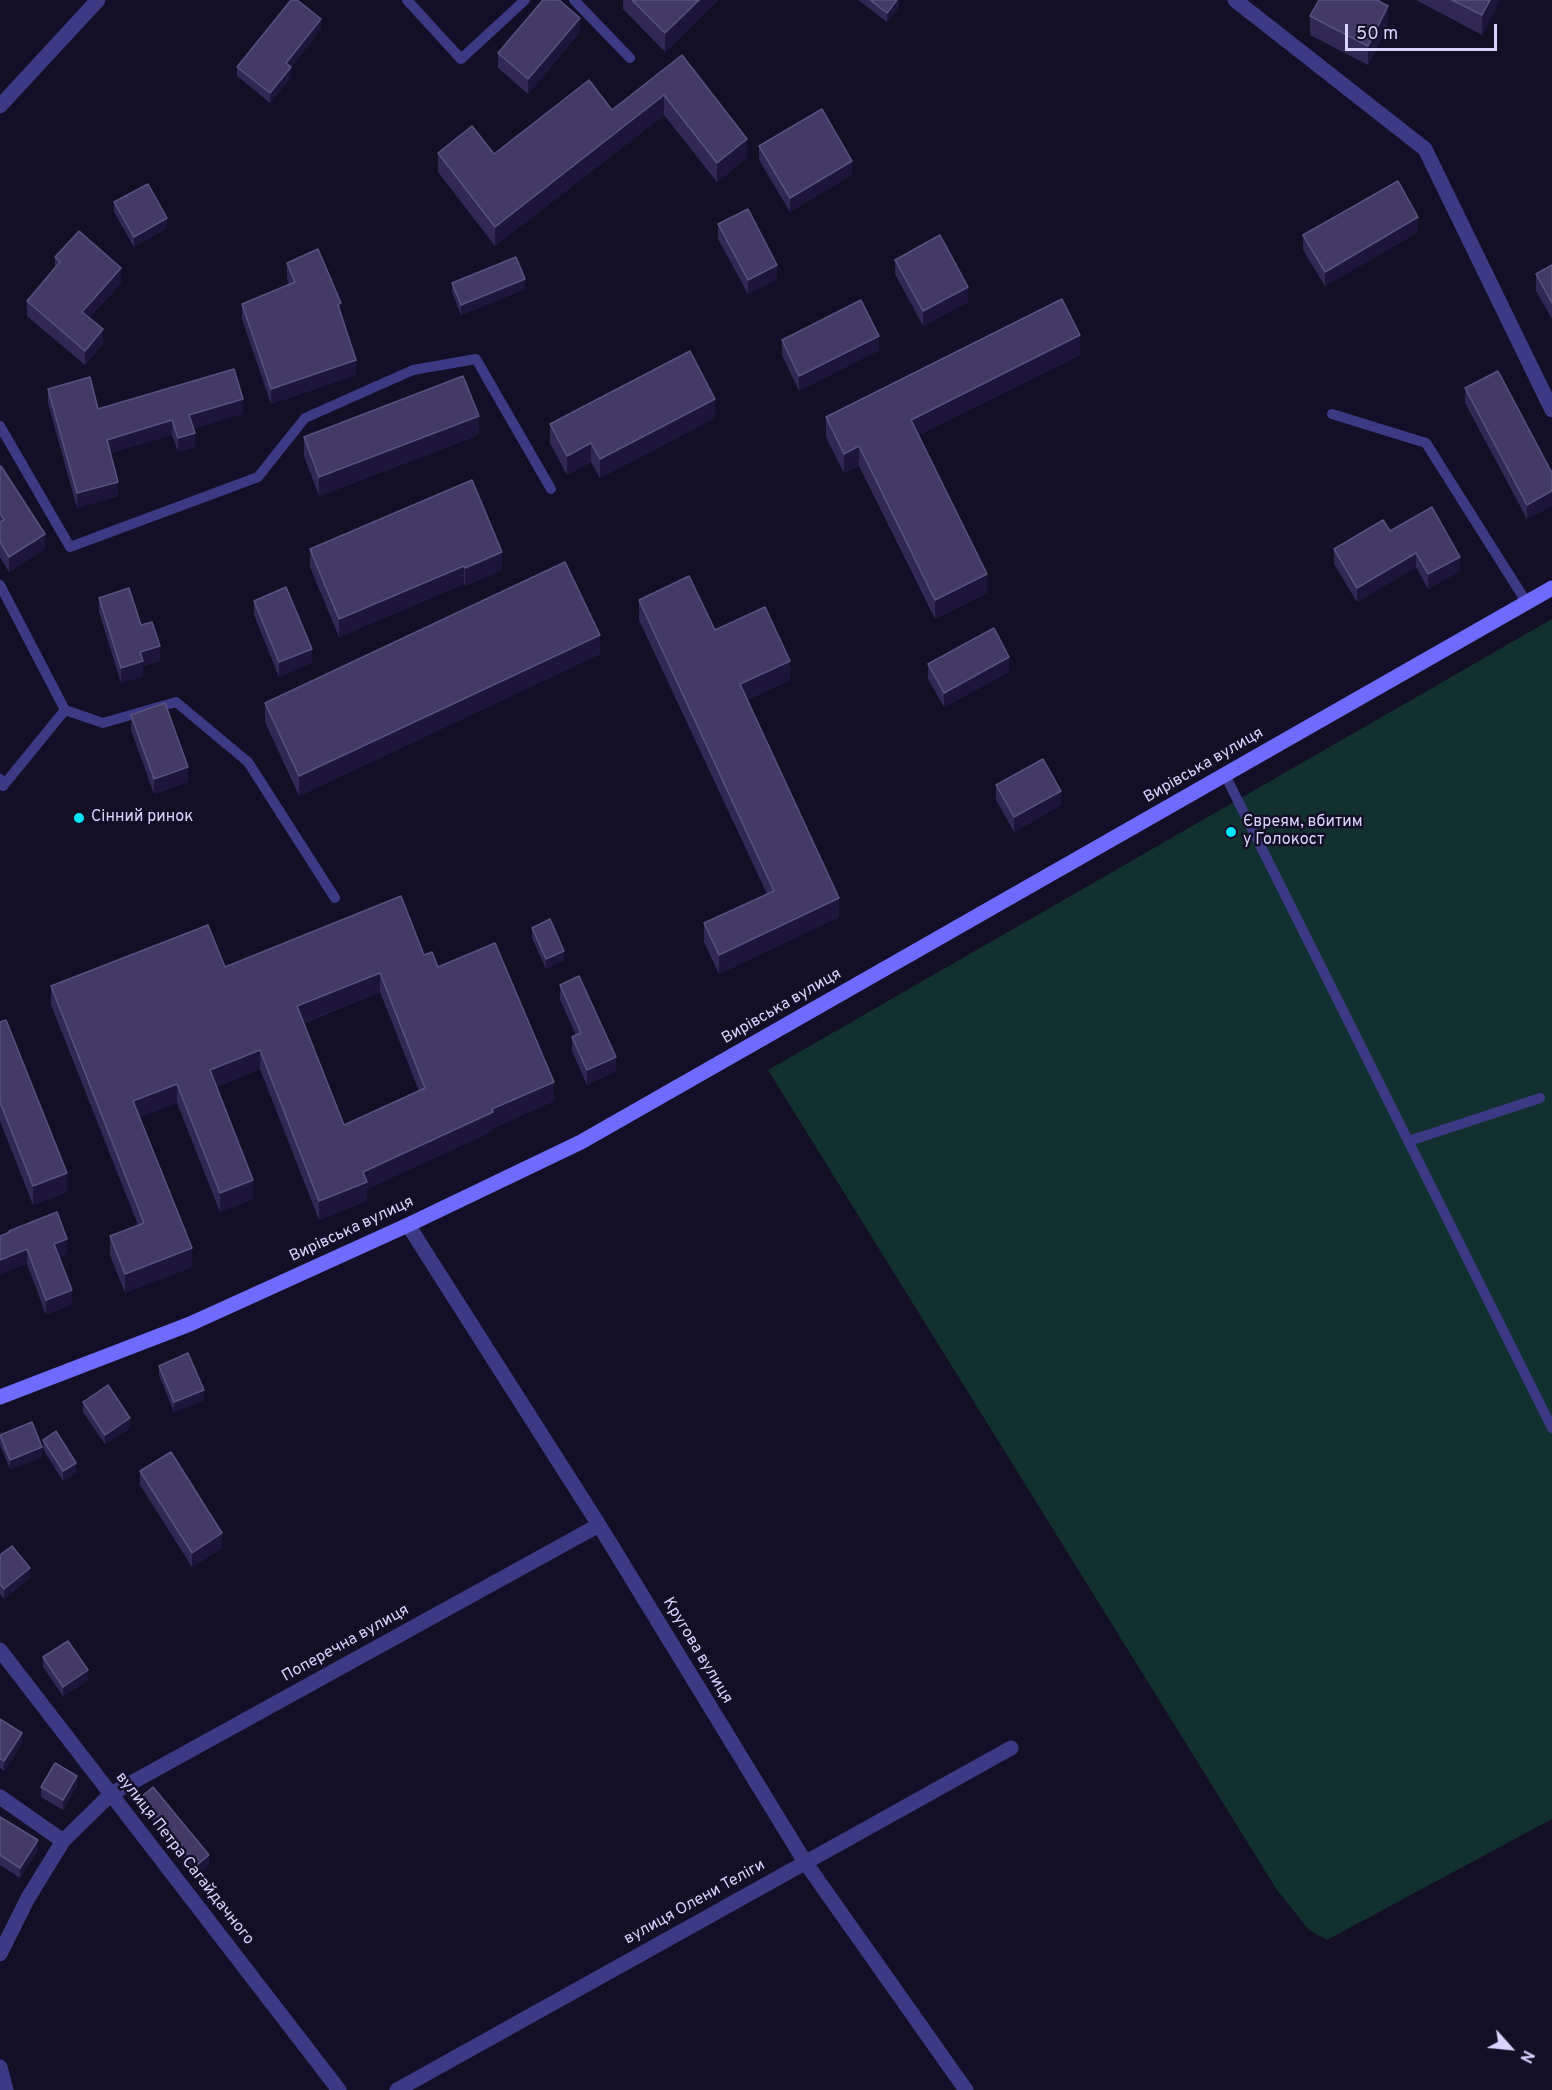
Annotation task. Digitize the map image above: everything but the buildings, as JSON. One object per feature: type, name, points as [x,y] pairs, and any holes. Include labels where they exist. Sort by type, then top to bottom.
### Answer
[{"type":"main road","name":"Вирівська вулиця","points":[[0,1397],[190,1324],[408,1225],[581,1142],[1552,588]]},
{"type":"street","points":[[0,106],[98,0]]},
{"type":"street","points":[[1235,0],[1425,149],[1552,410]]},
{"type":"street","name":"Кругова вулиця","points":[[408,1225],[599,1526],[805,1862],[966,2090]]},
{"type":"street","name":"Поперечна вулиця","points":[[0,1954],[28,1898],[63,1841],[111,1794],[599,1526]]},
{"type":"street","name":"вулиця Петра Сагайдачного","points":[[0,1650],[339,2090]]},
{"type":"street","name":"вулиця Олени Теліги","points":[[397,2090],[1011,1748]]},
{"type":"street","points":[[0,1797],[63,1841]]},
{"type":"street","points":[[0,2067],[6,2090]]},
{"type":"lane","points":[[407,0],[461,59],[525,0]]},
{"type":"lane","points":[[574,0],[630,58]]},
{"type":"lane","points":[[0,426],[70,548],[258,477],[304,418],[414,370],[476,358],[551,489]]},
{"type":"lane","points":[[1332,414],[1426,443],[1527,603]]},
{"type":"lane","points":[[0,585],[65,710],[104,723],[176,702],[248,762],[334,898]]},
{"type":"lane","points":[[0,779],[3,786],[65,710]]},
{"type":"lane","points":[[1225,775],[1552,1428]]},
{"type":"lane","points":[[1408,1141],[1540,1098]]},
{"type":"green space","points":[[1552,619],[1552,1819],[1327,1940],[1309,1930],[1277,1890],[768,1070]]},
{"type":"place","name":"Сінний ринок","points":[[79,818]]},
{"type":"place","name":"Євреям, вбитим у Голокост","points":[[1231,832]]}]
